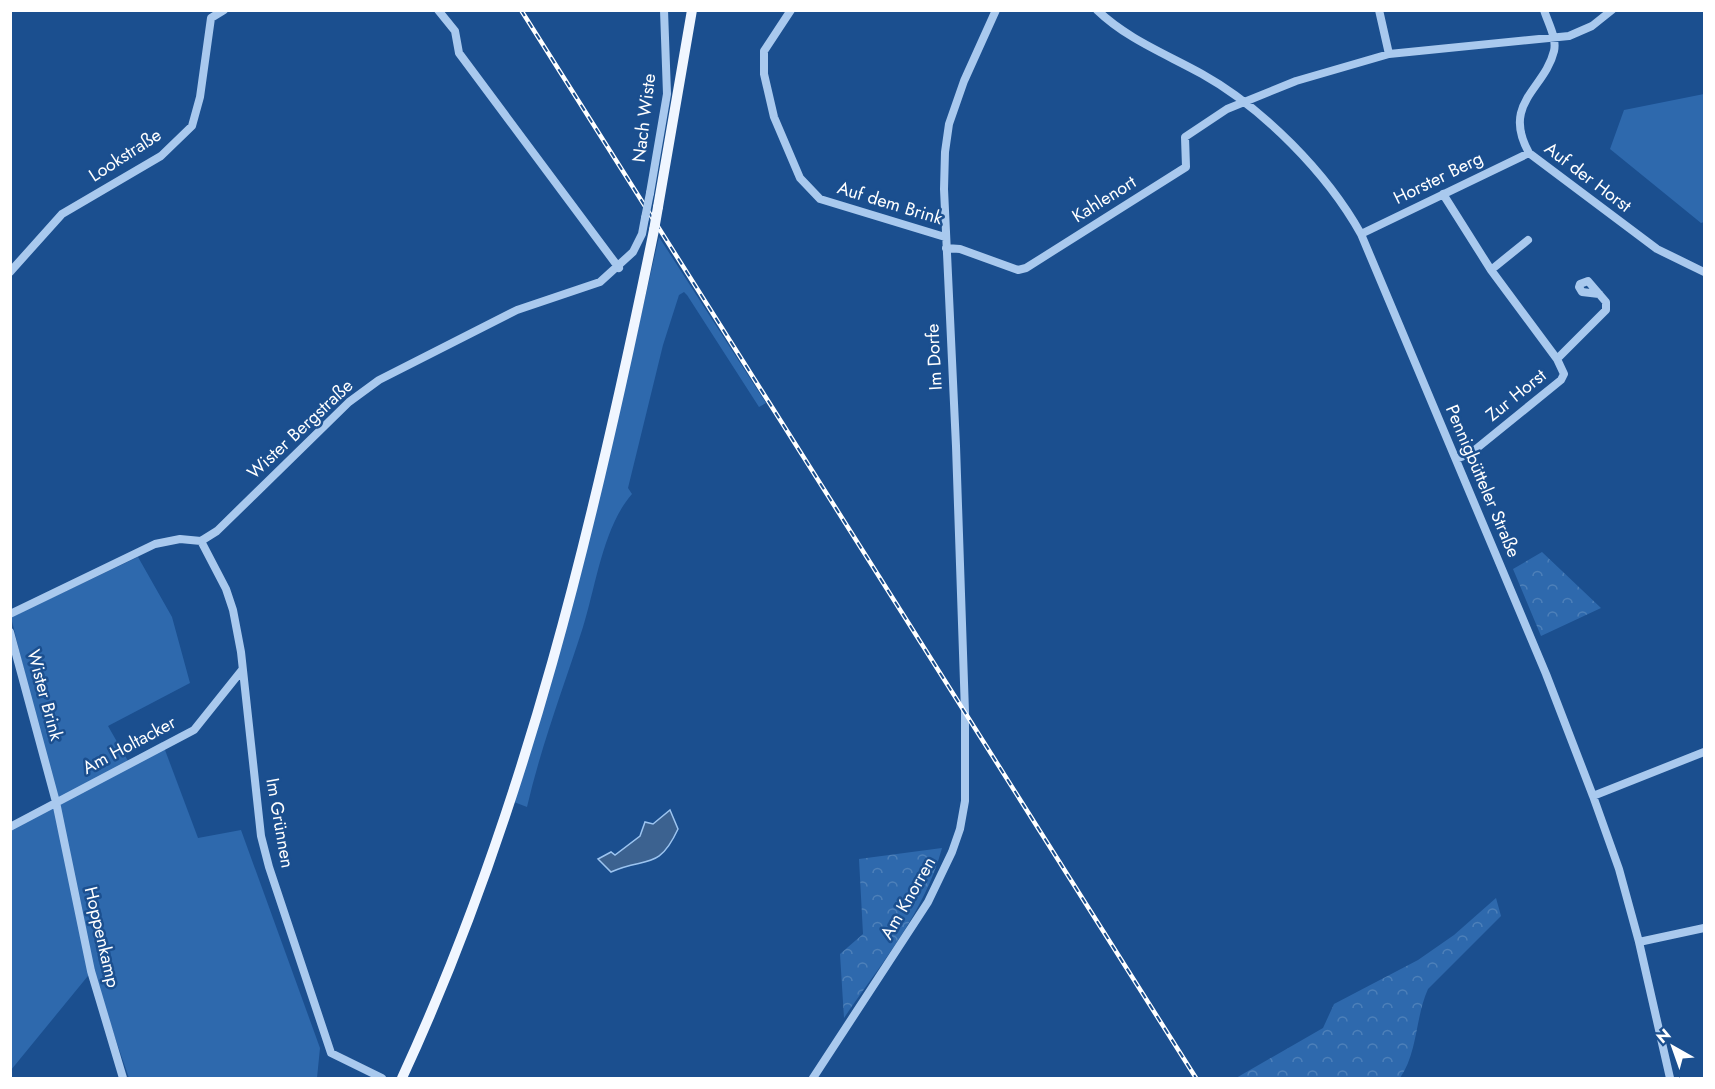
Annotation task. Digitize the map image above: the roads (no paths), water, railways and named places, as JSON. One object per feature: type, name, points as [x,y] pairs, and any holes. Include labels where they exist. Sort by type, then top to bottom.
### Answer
[{"type":"main road","points":[[403,1077],[463,937],[526,749],[587,527],[625,371],[654,230],[692,10]]},
{"type":"street","name":"Lookstraße","points":[[10,272],[63,214],[161,156],[192,126],[200,97],[211,18],[224,10]]},
{"type":"street","points":[[438,10],[455,31],[459,53],[619,268]]},
{"type":"street","name":"Nach Wiste","points":[[619,268],[633,252],[642,234],[650,193],[667,94],[664,10]]},
{"type":"street","name":"Auf dem Brink","points":[[791,10],[764,51],[764,74],[774,117],[800,178],[820,199],[945,237]]},
{"type":"street","name":"Im Dorfe","points":[[965,712],[945,237],[945,153],[950,124],[964,81],[996,10]]},
{"type":"street","name":"Pennigbütteler Straße","points":[[1097,10],[1131,37],[1200,73],[1246,102],[1337,195],[1361,234],[1546,674],[1593,796],[1619,869],[1639,942],[1670,1078]]},
{"type":"street","points":[[1379,10],[1389,54]]},
{"type":"street","points":[[1544,10],[1554,39]]},
{"type":"street","points":[[1246,102],[1296,81],[1389,54],[1569,36],[1592,26],[1612,10]]},
{"type":"street","name":"Auf der Horst","points":[[1554,39],[1554,50],[1549,63],[1531,89],[1522,110],[1520,127],[1522,141],[1529,153],[1657,249],[1704,272]]},
{"type":"street","name":"Kahlenort","points":[[946,248],[960,249],[1018,270],[1026,268],[1186,167],[1185,137],[1227,110],[1246,102]]},
{"type":"street","name":"Horster Berg","points":[[1361,234],[1529,153]]},
{"type":"street","points":[[1443,194],[1491,270],[1557,359],[1606,310],[1606,302],[1599,294]]},
{"type":"street","points":[[1491,270],[1528,240]]},
{"type":"street","name":"Wister Bergstraße","points":[[201,541],[217,531],[349,402],[379,381],[516,310],[600,282],[619,268]]},
{"type":"street","name":"Zur Horst","points":[[1456,459],[1471,453],[1561,380],[1564,374],[1557,359]]},
{"type":"street","points":[[10,614],[155,544],[180,538],[201,541]]},
{"type":"street","name":"Im Grünnen","points":[[201,541],[226,589],[233,610],[261,836],[269,867],[331,1053],[382,1078]]},
{"type":"street","name":"Wister Brink","points":[[10,632],[56,802]]},
{"type":"street","name":"Am Holtacker","points":[[10,827],[194,730],[242,670]]},
{"type":"street","name":"Am Knorren","points":[[813,1078],[928,902],[946,868],[960,828],[965,801],[965,712]]},
{"type":"street","points":[[1593,796],[1704,752]]},
{"type":"street","name":"Hoppenkamp","points":[[56,802],[91,971],[123,1078]]},
{"type":"street","points":[[1639,942],[1704,928]]},
{"type":"railway","points":[[521,10],[1196,1078]]}]
